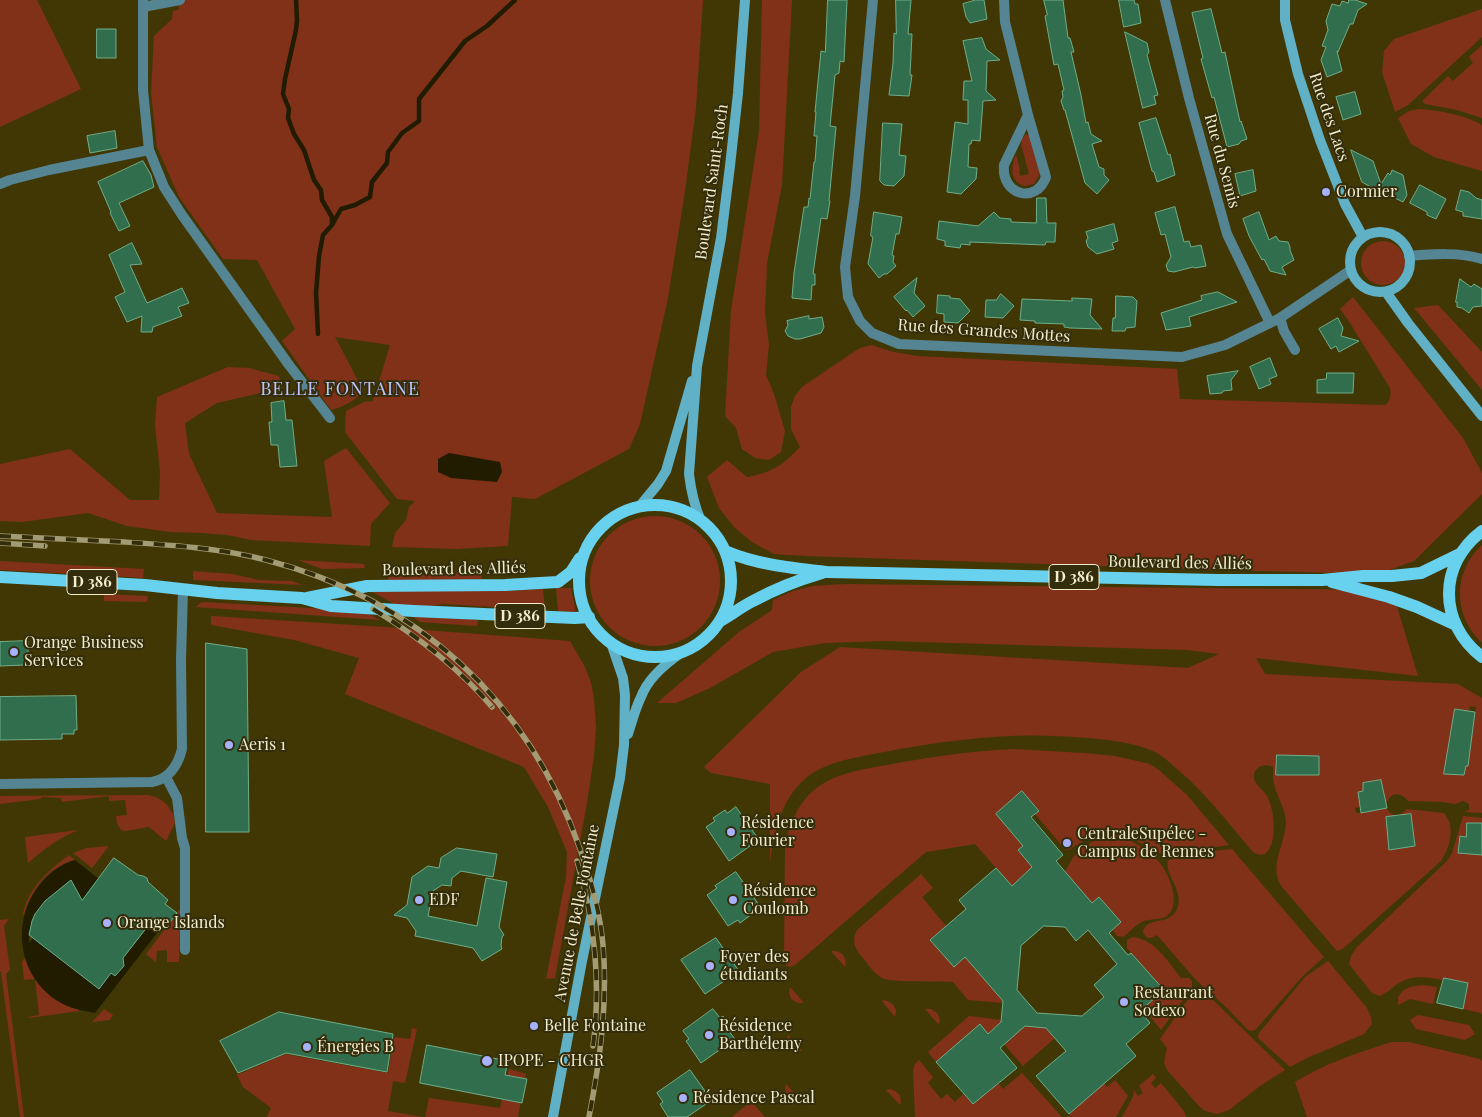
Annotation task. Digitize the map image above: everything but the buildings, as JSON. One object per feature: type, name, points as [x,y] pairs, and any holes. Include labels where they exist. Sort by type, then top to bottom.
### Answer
[{"type":"main road","name":"Boulevard Saint-Roch","points":[[701,521],[690,490],[689,474],[697,366],[722,229],[738,93],[745,0]]},
{"type":"main road","name":"Rue des Lacs","points":[[1284,0],[1285,20],[1298,74],[1320,140],[1345,204],[1363,237]]},
{"type":"main road","points":[[1379,232],[1395,236],[1406,248],[1409,256],[1410,265],[1402,282],[1386,292],[1371,291],[1364,288],[1358,283],[1351,270],[1351,255],[1358,242],[1363,237],[1379,232]]},
{"type":"main road","points":[[1386,292],[1408,323],[1482,416]]},
{"type":"main road","name":"Boulevard Saint-Roch","points":[[639,507],[658,484],[666,470],[697,366]]},
{"type":"main road","points":[[639,507],[671,507],[690,514],[701,521],[710,529],[725,551],[731,580],[726,608],[720,622],[712,632],[692,648],[681,653],[656,657],[632,654],[602,636],[589,617],[583,603],[580,588],[583,558],[597,533],[616,516],[639,507]]},
{"type":"main road","points":[[1482,531],[1472,539],[1460,554],[1450,576],[1448,600],[1454,624],[1465,642],[1482,657]]},
{"type":"main road","name":"Boulevard des Alliés","points":[[302,598],[367,586],[504,585],[558,582],[571,572],[590,544]]},
{"type":"main road","name":"Boulevard des Alliés","points":[[725,551],[752,562],[826,572],[1218,580],[1322,580],[1421,573],[1460,554]]},
{"type":"main road","name":"Boulevard des Alliés","points":[[720,622],[770,592],[796,581],[826,572]]},
{"type":"main road","name":"Boulevard des Alliés","points":[[0,576],[302,598],[331,606],[575,618],[589,617]]},
{"type":"main road","name":"Boulevard des Alliés","points":[[1322,580],[1389,596],[1454,624]]},
{"type":"main road","name":"Avenue de Belle Fontaine","points":[[553,1117],[582,961],[620,778],[624,745],[625,695],[623,678],[611,643]]},
{"type":"main road","name":"Avenue de Belle Fontaine","points":[[624,745],[641,695],[666,664],[681,653]]},
{"type":"street","points":[[180,0],[143,3],[143,90],[149,150],[164,187],[182,215],[289,365],[330,418]]},
{"type":"street","name":"Rue des Grandes Mottes","points":[[873,0],[855,196],[845,267],[848,297],[860,321],[872,333],[899,344],[1182,357],[1225,345],[1280,318],[1351,270]]},
{"type":"street","points":[[1004,0],[1005,22],[1028,115],[1046,177],[1043,186],[1034,192],[1021,194],[1009,187],[1003,174],[1004,165],[1028,115]]},
{"type":"street","name":"Rue du Semis","points":[[1165,0],[1187,89],[1227,234],[1270,323]]},
{"type":"street","points":[[0,184],[48,170],[149,150]]},
{"type":"street","points":[[1409,256],[1439,253],[1482,259]]},
{"type":"street","points":[[1280,318],[1284,331],[1295,350]]},
{"type":"street","points":[[0,784],[152,782],[166,777],[180,757],[182,749],[181,660],[183,590]]},
{"type":"street","points":[[166,777],[176,798],[185,848],[185,950]]},
{"type":"shaded area","points":[[0,0],[37,0],[81,89],[0,127]]},
{"type":"shaded area","points":[[178,0],[703,0],[696,108],[685,191],[668,298],[640,424],[629,449],[535,499],[512,497],[508,546],[456,549],[392,547],[395,533],[406,520],[409,507],[415,501],[397,499],[345,432],[346,411],[364,402],[373,401],[390,345],[335,337],[363,390],[349,403],[331,410],[282,341],[295,329],[257,260],[223,259],[179,197],[157,147],[151,93],[154,36],[172,19],[173,11],[179,9]]},
{"type":"shaded area","points":[[762,0],[792,0],[782,185],[767,263],[765,313],[769,345],[766,375],[785,431],[781,452],[769,460],[755,458],[742,449],[736,428],[725,416],[731,311],[759,131]]},
{"type":"shaded area","points":[[1482,9],[1482,37],[1408,105],[1395,112],[1382,72],[1384,51],[1394,39]]},
{"type":"shaded area","points":[[1482,45],[1482,118],[1457,110],[1425,104],[1422,101],[1448,76],[1453,81],[1473,63],[1469,57]]},
{"type":"shaded area","points":[[1419,109],[1468,118],[1482,125],[1482,171],[1434,157],[1411,144],[1398,118],[1409,111]]},
{"type":"shaded area","points":[[1026,134],[1030,136],[1040,174],[1034,184],[1024,186],[1014,177],[1012,168],[1016,154],[1020,176],[1029,174],[1021,144]]},
{"type":"shaded area","points":[[1383,241],[1395,245],[1401,251],[1405,263],[1401,275],[1395,281],[1383,285],[1371,281],[1365,275],[1361,263],[1365,251],[1371,245]]},
{"type":"shaded area","points":[[1353,297],[1463,438],[1482,473],[1482,494],[1414,561],[1378,574],[774,554],[752,542],[735,528],[719,508],[707,477],[727,460],[747,477],[764,473],[782,464],[800,447],[791,429],[791,407],[795,396],[802,387],[858,349],[871,345],[917,356],[1177,369],[1180,399],[1385,405],[1390,398],[1390,388],[1340,309]]},
{"type":"shaded area","points":[[1438,305],[1482,352],[1482,390],[1414,308]]},
{"type":"shaded area","points":[[228,367],[249,368],[279,376],[282,388],[217,403],[185,423],[189,454],[217,513],[332,517],[324,461],[346,448],[390,503],[371,524],[370,546],[251,540],[227,535],[170,532],[127,526],[88,513],[22,522],[0,521],[0,464],[70,449],[130,500],[159,500],[160,472],[155,425],[157,397]]},
{"type":"shaded area","points":[[449,453],[500,462],[502,472],[497,482],[451,478],[438,472],[438,459]]},
{"type":"shaded area","points":[[655,516],[668,517],[680,521],[701,535],[715,556],[719,568],[719,594],[715,606],[701,627],[680,641],[668,645],[655,646],[642,645],[630,641],[609,627],[595,606],[591,594],[590,581],[591,568],[595,556],[609,535],[630,521],[642,517]]},
{"type":"shaded area","points":[[1482,545],[1482,643],[1472,632],[1466,620],[1461,607],[1460,594],[1465,568],[1472,556]]},
{"type":"shaded area","points":[[298,560],[364,564],[365,568],[322,569]]},
{"type":"shaded area","points":[[0,561],[144,569],[143,578],[0,570]]},
{"type":"shaded area","points":[[193,571],[232,574],[259,580],[292,581],[302,585],[193,580]]},
{"type":"shaded area","points":[[481,571],[482,581],[388,583],[388,577]]},
{"type":"shaded area","points":[[846,584],[1381,590],[1396,603],[1418,676],[1256,658],[1265,674],[1458,684],[1482,698],[1482,813],[1464,812],[1469,810],[1469,804],[1463,801],[1455,804],[1408,801],[1398,794],[1391,796],[1386,807],[1381,780],[1363,783],[1363,791],[1358,793],[1360,807],[1355,808],[1356,813],[1386,808],[1390,813],[1397,816],[1396,827],[1387,829],[1390,850],[1415,846],[1411,814],[1400,815],[1407,809],[1444,813],[1450,824],[1451,831],[1447,850],[1441,861],[1346,946],[1337,951],[1282,887],[1278,879],[1278,856],[1285,831],[1286,817],[1274,785],[1273,767],[1262,766],[1254,773],[1256,783],[1267,796],[1272,808],[1274,824],[1273,840],[1267,852],[1262,855],[1253,852],[1198,788],[1165,759],[1145,748],[1120,742],[1036,735],[959,740],[909,747],[854,758],[823,767],[806,778],[790,796],[780,817],[770,863],[770,784],[711,773],[704,767],[801,672],[840,647],[1188,668],[1219,654],[1187,650],[886,641],[825,643],[773,652],[710,688],[676,703],[657,703],[739,632],[772,610],[773,600],[793,591],[813,586]],"holes":[[[1470,706],[1476,707],[1468,765],[1464,775],[1444,774],[1446,764],[1452,765],[1455,709],[1469,711]]]},
{"type":"shaded area","points":[[556,588],[571,588],[576,612],[558,611]]},
{"type":"shaded area","points":[[543,589],[545,610],[444,604],[417,608],[396,605],[369,590],[507,591]]},
{"type":"shaded area","points":[[104,594],[148,596],[147,602],[104,601]]},
{"type":"shaded area","points":[[204,602],[363,611],[380,620],[196,607]]},
{"type":"shaded area","points":[[409,614],[478,620],[477,626],[420,622]]},
{"type":"shaded area","points":[[211,616],[570,641],[585,667],[591,683],[596,728],[587,803],[555,978],[546,979],[566,877],[567,852],[548,807],[524,767],[345,694],[359,658],[294,640],[211,625]]},
{"type":"shaded area","points":[[1013,749],[1115,756],[1150,764],[1187,795],[1229,845],[1164,855],[1113,830],[1088,838],[1067,850],[1035,814],[1039,810],[1022,791],[996,814],[1023,846],[1018,851],[1039,875],[1030,882],[1023,875],[1012,886],[975,844],[926,852],[795,965],[790,967],[786,965],[784,961],[785,846],[796,814],[811,792],[825,782],[860,770],[919,759]]},
{"type":"shaded area","points":[[148,795],[162,801],[173,812],[175,823],[166,841],[149,827],[121,830],[116,816],[127,815],[125,800],[109,801],[109,796],[62,802],[61,798],[42,797],[40,799],[0,804],[0,796]]},
{"type":"shaded area","points":[[1463,816],[1482,818],[1482,823],[1467,823],[1466,837],[1460,837],[1458,853],[1482,855],[1482,1015],[1481,1013],[1463,1009],[1468,984],[1444,978],[1443,980],[1425,977],[1413,978],[1396,985],[1380,996],[1372,993],[1349,964],[1351,956],[1357,947],[1447,861],[1452,853]]},
{"type":"shaded area","points":[[78,830],[52,844],[28,863],[25,837]]},
{"type":"shaded area","points":[[1113,834],[1139,846],[1158,861],[1171,884],[1174,900],[1173,908],[1169,914],[1163,918],[1141,922],[1123,937],[1117,936],[1113,930],[1121,922],[1099,897],[1087,907],[1065,872],[1081,847]]},
{"type":"shaded area","points":[[109,846],[92,868],[73,853],[87,848]]},
{"type":"shaded area","points":[[1232,849],[1324,957],[1303,976],[1255,1030],[1251,1031],[1195,979],[1157,935],[1153,938],[1148,938],[1143,931],[1150,923],[1169,918],[1177,909],[1179,903],[1177,890],[1169,872],[1168,861],[1189,854]]},
{"type":"shaded area","points":[[69,855],[75,860],[57,868],[42,881],[31,897],[24,915],[29,896],[34,888],[54,867]]},
{"type":"shaded area","points":[[75,860],[99,879],[64,924],[72,882],[69,881],[53,894],[41,907],[32,922],[29,943],[36,934],[114,969],[124,966],[124,961],[121,960],[155,917],[164,924],[95,1013],[65,1005],[50,995],[38,983],[29,968],[24,952],[22,936],[29,902],[45,878],[64,864]]},
{"type":"shaded area","points":[[921,874],[933,888],[922,897],[946,926],[930,940],[954,967],[965,957],[1003,1003],[968,1000],[953,982],[905,981],[882,978],[858,952],[854,942],[857,930]]},
{"type":"shaded area","points":[[180,909],[179,962],[167,962],[167,950],[157,951],[156,962],[146,954]]},
{"type":"shaded area","points":[[9,919],[4,926],[10,970],[6,974],[24,1117],[20,1117],[0,971],[0,920]]},
{"type":"shaded area","points":[[1133,937],[1148,942],[1155,947],[1181,978],[1189,978],[1192,981],[1192,988],[1161,1030],[1143,1008],[1164,990],[1127,948],[1127,940]]},
{"type":"shaded area","points":[[831,951],[841,953],[845,957],[845,967]]},
{"type":"shaded area","points":[[25,958],[33,976],[52,997],[79,1011],[29,1018],[39,1015],[35,979],[24,980],[22,962]]},
{"type":"shaded area","points":[[1328,961],[1367,1008],[1372,1024],[1364,1034],[1290,1067],[1258,1038],[1259,1033],[1305,977]]},
{"type":"shaded area","points":[[1423,985],[1437,987],[1433,1004],[1410,999],[1398,1005],[1398,997],[1403,991]]},
{"type":"shaded area","points":[[790,987],[804,1003],[798,1003],[791,999]]},
{"type":"shaded area","points":[[1198,993],[1210,997],[1285,1070],[1260,1086],[1229,1110],[1217,1114],[1205,1111],[1198,1105],[1167,1070],[1164,1063],[1167,1048],[1160,1039],[1189,998]]},
{"type":"shaded area","points":[[884,1000],[894,1006],[896,1011],[895,1017],[882,1001]]},
{"type":"shaded area","points":[[104,1009],[113,1015],[110,1020],[92,1022]]},
{"type":"shaded area","points":[[925,1009],[931,1009],[937,1013],[940,1020],[939,1025]]},
{"type":"shaded area","points":[[1418,1015],[1469,1025],[1475,1034],[1465,1040],[1416,1029],[1410,1020]]},
{"type":"shaded area","points":[[969,1016],[1002,1020],[988,1034],[980,1025],[936,1062],[928,1052]]},
{"type":"shaded area","points":[[1025,1026],[1046,1028],[1055,1038],[1023,1066],[1004,1044]]},
{"type":"shaded area","points":[[412,1028],[417,1029],[405,1083],[393,1081],[388,1111],[423,1117],[268,1117],[271,1108],[243,1087],[237,1075],[285,1054],[388,1073],[394,1037],[410,1039]]},
{"type":"shaded area","points":[[788,1035],[802,1051],[792,1049],[788,1045]]},
{"type":"shaded area","points":[[1392,1042],[1409,1042],[1480,1059],[1482,1061],[1482,1117],[1307,1117],[1295,1082],[1342,1059]]},
{"type":"shaded area","points":[[919,1060],[933,1077],[928,1083],[941,1099],[947,1094],[955,1102],[963,1094],[973,1104],[998,1083],[1003,1089],[1022,1073],[1062,1117],[915,1117],[913,1070]]},
{"type":"shaded area","points":[[509,1069],[526,1074],[518,1117],[425,1117],[429,1098],[500,1108]]},
{"type":"shaded area","points":[[1153,1074],[1156,1078],[1151,1083],[1155,1088],[1161,1083],[1184,1111],[1186,1117],[1122,1117],[1133,1097],[1134,1090],[1138,1096],[1143,1093],[1139,1086]]},
{"type":"shaded area","points":[[1115,1080],[1128,1096],[1116,1117],[1071,1117],[1069,1114],[1104,1083],[1107,1087]]},
{"type":"shaded area","points":[[786,1084],[800,1099],[790,1098],[786,1094]]},
{"type":"shaded area","points":[[891,1089],[899,1094],[900,1105],[886,1090]]},
{"type":"shaded area","points":[[751,1101],[765,1117],[732,1117]]},
{"type":"waterway","points":[[296,0],[296,30],[283,94],[289,109],[288,118],[294,134],[304,150],[314,180],[321,190],[322,200],[332,217],[332,224]]},
{"type":"waterway","points":[[318,334],[316,293],[323,235],[332,225],[341,209],[355,205],[370,197],[372,182],[387,163],[388,152],[402,133],[419,121],[419,99],[465,41],[487,26],[515,0]]},
{"type":"railway","points":[[0,536],[177,546],[213,550],[266,560],[321,578],[372,601],[418,630],[460,664],[498,703],[531,747],[558,796],[580,849],[591,884],[602,933],[604,1010],[600,1053],[589,1117]]},
{"type":"railway","points":[[0,543],[45,546]]},
{"type":"railway","points":[[373,609],[436,653],[479,692],[492,707]]},
{"type":"railway","points":[[577,861],[588,906],[595,953],[596,1000],[593,1046]]},
{"type":"place","name":"Cormier","points":[[1326,192]]},
{"type":"place","name":"Orange Business Services","points":[[14,652]]},
{"type":"place","name":"Aeris 1","points":[[229,745]]},
{"type":"place","name":"Résidence Fourier","points":[[731,832]]},
{"type":"place","name":"CentraleSupélec - Campus de Rennes","points":[[1067,843]]},
{"type":"place","name":"EDF","points":[[419,900]]},
{"type":"place","name":"Résidence Coulomb","points":[[733,900]]},
{"type":"place","name":"Orange Islands","points":[[107,923]]},
{"type":"place","name":"Foyer des étudiants","points":[[710,966]]},
{"type":"place","name":"Restaurant Sodexo","points":[[1124,1002]]},
{"type":"place","name":"Belle Fontaine","points":[[534,1026]]},
{"type":"place","name":"Résidence Barthélemy","points":[[709,1035]]},
{"type":"place","name":"Énergies B","points":[[307,1047]]},
{"type":"place","name":"IPOPE - CHGR","points":[[487,1061]]},
{"type":"place","name":"Résidence Pascal","points":[[683,1098]]},
{"type":"district","name":"BELLE FONTAINE","points":[[340,389]]}]
